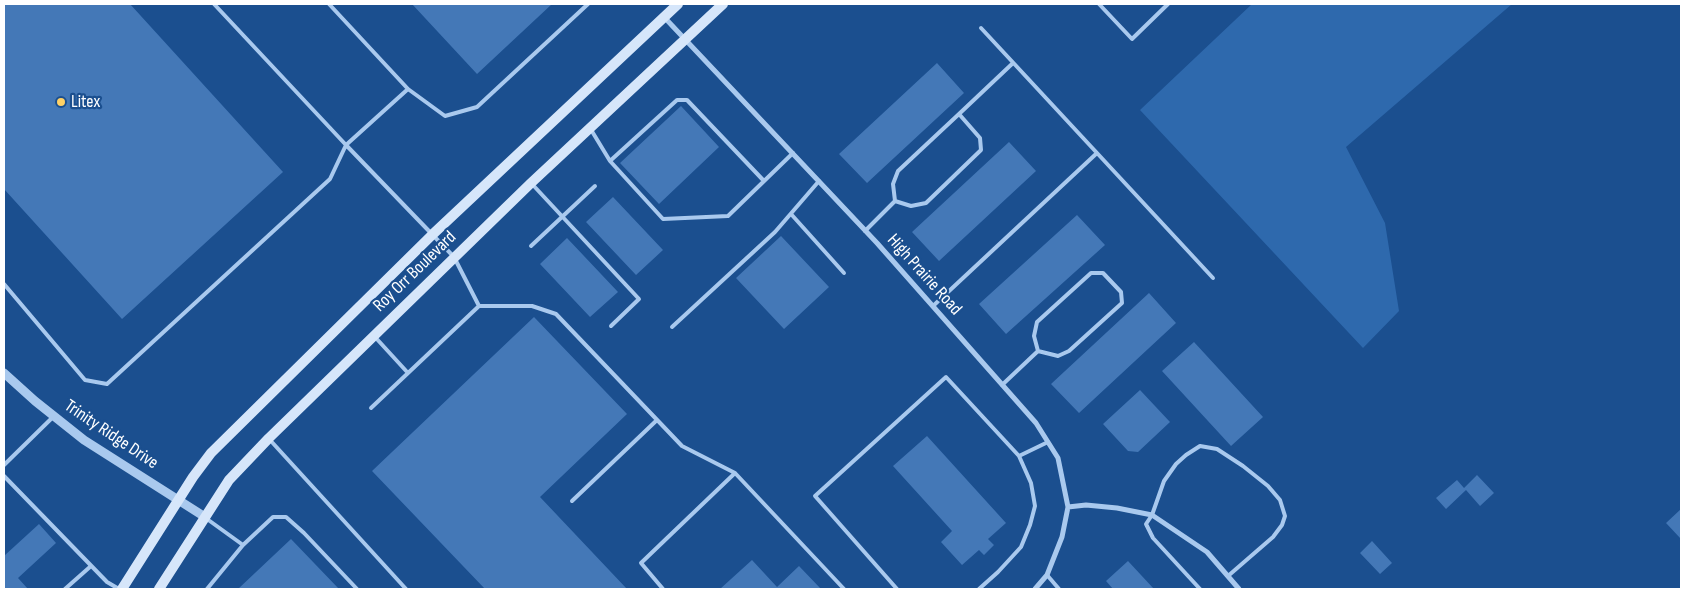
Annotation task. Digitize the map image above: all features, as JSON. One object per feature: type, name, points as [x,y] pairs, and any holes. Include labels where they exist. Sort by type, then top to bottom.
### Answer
[{"type":"main road","name":"Roy Orr Boulevard","points":[[120,589],[193,477],[211,453],[433,234],[678,4]]},
{"type":"main road","name":"Roy Orr Boulevard","points":[[159,589],[229,480],[268,438],[531,183],[723,4]]},
{"type":"street","name":"High Prairie Road","points":[[664,17],[865,230],[1036,423],[1058,458],[1068,507],[1062,537],[1047,575],[1035,589]]},
{"type":"street","name":"Trinity Ridge Drive","points":[[4,373],[34,401],[84,440],[205,517]]},
{"type":"street","points":[[1068,507],[1094,506],[1117,508],[1152,515],[1207,552],[1240,589]]},
{"type":"lane","points":[[214,4],[454,257],[478,306]]},
{"type":"lane","points":[[329,4],[408,89],[445,116],[477,107],[588,4]]},
{"type":"lane","points":[[1099,4],[1132,39],[1168,4]]},
{"type":"lane","points":[[980,28],[1213,278]]},
{"type":"lane","points":[[895,201],[893,184],[898,171],[1013,63]]},
{"type":"lane","points":[[4,284],[84,380],[107,384],[330,179],[346,145],[408,89]]},
{"type":"lane","points":[[610,161],[677,100],[687,100],[764,181]]},
{"type":"lane","points":[[895,201],[911,206],[926,203],[981,150],[980,138],[959,114]]},
{"type":"lane","points":[[590,128],[610,161],[663,219],[728,216],[792,153]]},
{"type":"lane","points":[[933,306],[1097,153]]},
{"type":"lane","points":[[672,327],[775,232],[819,181]]},
{"type":"lane","points":[[531,183],[639,299],[611,326]]},
{"type":"lane","points":[[531,246],[595,186]]},
{"type":"lane","points":[[865,230],[895,201]]},
{"type":"lane","points":[[791,214],[844,273]]},
{"type":"lane","points":[[1091,273],[1103,273],[1121,292],[1122,303],[1070,351],[1058,356],[1038,351],[1034,336],[1037,322],[1091,273]]},
{"type":"lane","points":[[372,408],[478,306],[532,306],[556,314],[682,446],[735,473],[844,589]]},
{"type":"lane","points":[[374,335],[408,372]]},
{"type":"lane","points":[[1002,385],[1038,351]]},
{"type":"lane","points":[[897,589],[815,496],[946,377],[1019,456],[1031,483],[1035,506],[1021,547],[979,589]]},
{"type":"lane","points":[[4,465],[54,416]]},
{"type":"lane","points":[[572,502],[657,420]]},
{"type":"lane","points":[[268,438],[406,589]]},
{"type":"lane","points":[[1019,456],[1048,442]]},
{"type":"lane","points":[[1200,589],[1149,533],[1146,524],[1152,515],[1164,481],[1176,464],[1200,446],[1217,449],[1243,466],[1268,486],[1280,500],[1285,516],[1282,525],[1273,537],[1228,576]]},
{"type":"lane","points":[[663,589],[641,563],[735,473]]},
{"type":"lane","points":[[4,476],[106,582],[120,589]]},
{"type":"lane","points":[[206,589],[243,545],[273,516],[286,517],[304,533],[357,589]]},
{"type":"lane","points":[[205,517],[243,545]]},
{"type":"lane","points":[[65,589],[90,566]]},
{"type":"lane","points":[[1047,575],[1059,589]]},
{"type":"shaded area","points":[[1252,4],[1512,4],[1346,147],[1385,223],[1399,311],[1363,348],[1140,110]]},
{"type":"building","points":[[4,4],[130,4],[283,172],[122,319],[4,189]]},
{"type":"building","points":[[412,4],[552,4],[477,74]]},
{"type":"building","points":[[937,63],[964,93],[867,183],[839,154]]},
{"type":"building","points":[[681,106],[719,147],[659,204],[620,163]]},
{"type":"building","points":[[1009,142],[1036,171],[939,261],[912,232]]},
{"type":"building","points":[[613,197],[663,250],[636,275],[586,222]]},
{"type":"building","points":[[1077,215],[1105,245],[1006,334],[979,304]]},
{"type":"building","points":[[781,236],[829,287],[784,329],[736,278]]},
{"type":"building","points":[[567,238],[618,292],[590,317],[540,264]]},
{"type":"building","points":[[1149,293],[1176,323],[1079,413],[1051,384]]},
{"type":"building","points":[[534,317],[627,414],[540,497],[627,589],[485,589],[372,471]]},
{"type":"building","points":[[1194,342],[1263,417],[1231,446],[1162,371]]},
{"type":"building","points":[[1140,390],[1170,422],[1138,452],[1128,451],[1103,424]]},
{"type":"building","points":[[927,436],[1006,523],[988,539],[994,545],[984,555],[979,550],[962,565],[941,542],[952,531],[893,466]]},
{"type":"building","points":[[1477,475],[1494,493],[1480,506],[1466,490],[1446,509],[1436,498],[1457,480],[1464,488]]},
{"type":"building","points":[[1681,509],[1681,539],[1666,523]]},
{"type":"building","points":[[39,524],[56,543],[18,578],[28,589],[4,589],[4,556]]},
{"type":"building","points":[[291,539],[339,589],[238,589]]},
{"type":"building","points":[[1372,541],[1392,563],[1380,574],[1360,553]]},
{"type":"building","points":[[752,560],[777,587],[799,566],[821,589],[720,589]]},
{"type":"building","points":[[1128,561],[1154,589],[1113,589],[1106,581]]},
{"type":"place","name":"Litex","points":[[61,102]]}]
